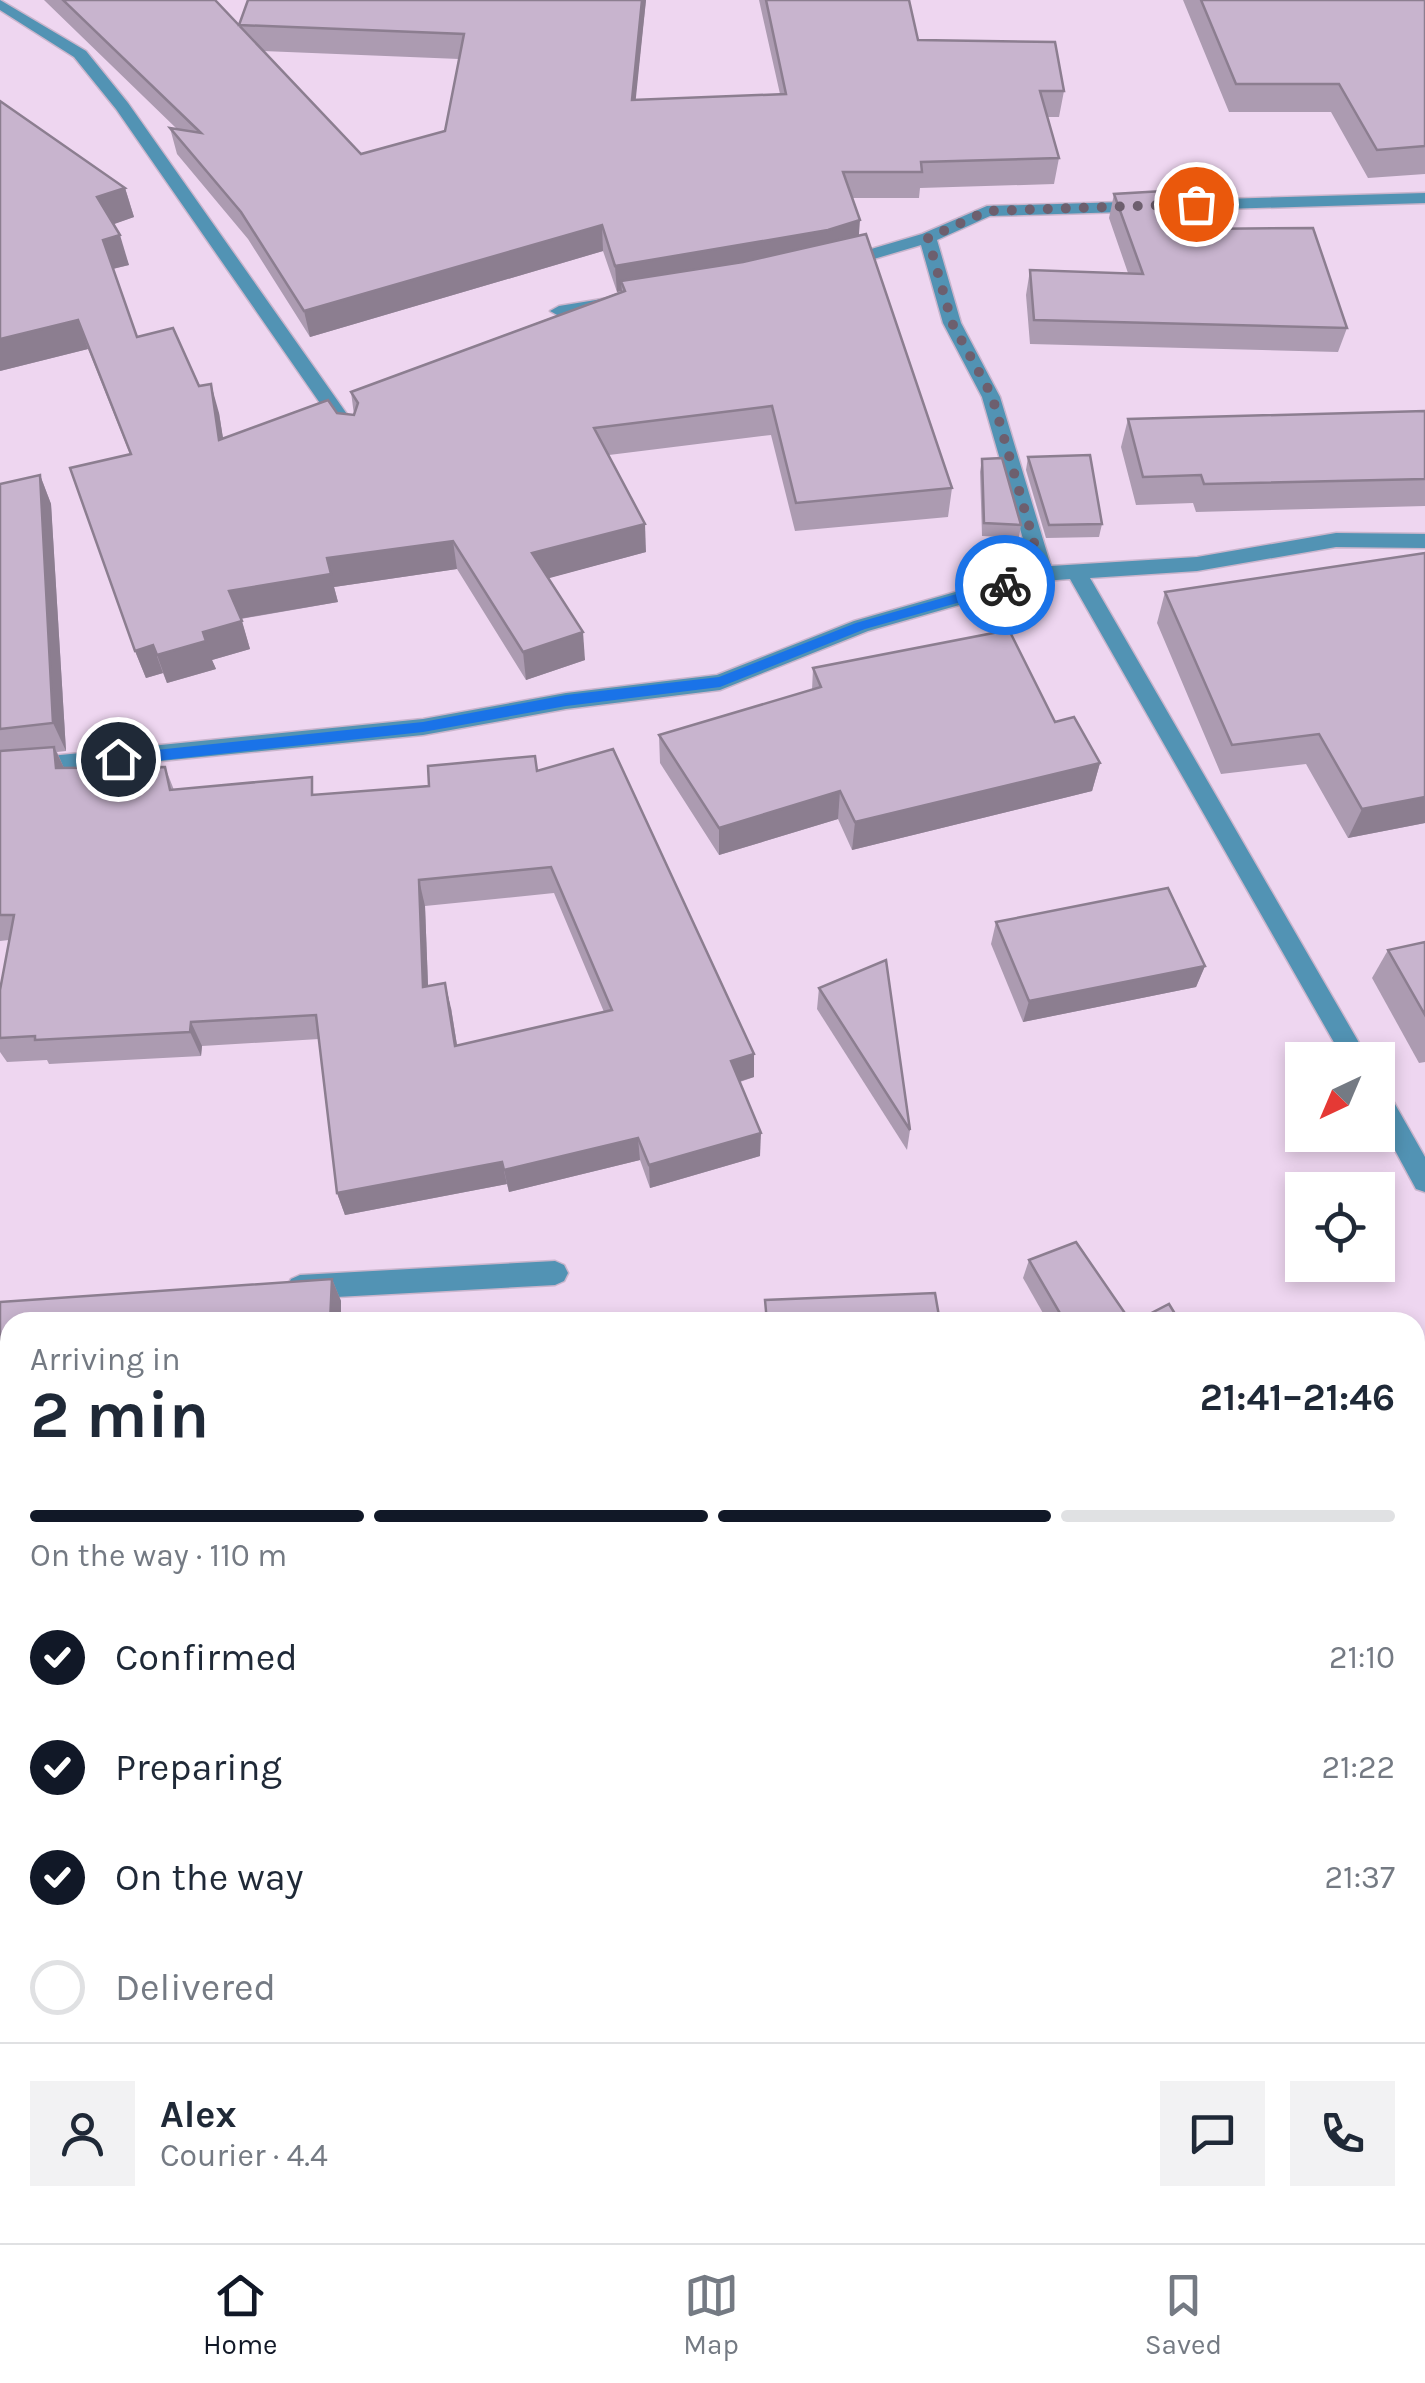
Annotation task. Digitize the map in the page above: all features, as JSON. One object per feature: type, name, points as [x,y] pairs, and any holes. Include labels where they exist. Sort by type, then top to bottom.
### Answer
[{"type":"street","points":[[0,3],[80,54],[122,106],[352,436]]},
{"type":"street","points":[[814,271],[928,238],[987,211],[1425,198]]},
{"type":"street","points":[[928,238],[952,323],[992,396],[1043,574]]},
{"type":"street","points":[[559,311],[618,302]]},
{"type":"street","points":[[0,769],[423,727],[566,700],[720,682],[861,626],[1043,574],[1196,564],[1336,540],[1425,541]]},
{"type":"street","points":[[1078,573],[1347,1042]]},
{"type":"street","points":[[1395,1127],[1425,1181]]},
{"type":"street","points":[[277,1288],[554,1273]]},
{"type":"building","points":[[63,0],[215,0],[361,154],[445,131],[464,34],[239,25],[248,0],[642,0],[632,100],[786,94],[766,0],[909,0],[918,40],[1055,42],[1064,91],[1040,91],[1059,158],[921,162],[922,172],[843,172],[860,220],[828,230],[615,266],[602,225],[304,311],[241,212],[170,128],[201,133]]},
{"type":"building","points":[[1201,0],[1425,0],[1425,146],[1377,150],[1339,84],[1236,84]]},
{"type":"building","points":[[0,101],[125,188],[97,197],[120,235],[103,240],[137,337],[173,328],[199,386],[211,384],[219,440],[328,400],[337,413],[354,415],[358,403],[351,392],[625,291],[621,281],[743,262],[866,234],[952,488],[796,503],[772,406],[594,428],[645,524],[532,553],[583,632],[523,652],[453,541],[327,558],[331,574],[229,591],[242,621],[203,632],[206,641],[157,655],[153,645],[135,651],[70,468],[131,454],[78,320],[0,339]]},
{"type":"building","points":[[1180,190],[1195,229],[1313,228],[1347,328],[1034,320],[1030,270],[1143,274],[1114,194]]},
{"type":"building","points":[[1425,411],[1425,479],[1204,484],[1201,475],[1143,477],[1128,419]]},
{"type":"building","points":[[1090,455],[1102,524],[1049,525],[1028,457]]},
{"type":"building","points":[[1002,458],[1021,525],[984,523],[982,459]]},
{"type":"building","points":[[40,475],[53,723],[0,729],[0,484]]},
{"type":"building","points":[[1425,553],[1425,797],[1362,809],[1319,734],[1232,745],[1165,592]]},
{"type":"building","points":[[1009,630],[1055,722],[1074,717],[1100,763],[855,822],[840,791],[719,828],[659,735],[821,687],[813,668]]},
{"type":"building","points":[[54,747],[56,768],[165,767],[170,790],[312,777],[312,795],[429,786],[428,766],[535,756],[537,771],[613,749],[754,1054],[731,1061],[761,1133],[649,1165],[638,1138],[504,1170],[502,1162],[337,1193],[316,1015],[191,1022],[190,1032],[35,1040],[35,1036],[0,1038],[0,990],[14,915],[0,915],[0,751]],"holes":[[[551,867],[612,1010],[455,1046],[445,983],[423,987],[419,880]]]},
{"type":"building","points":[[1168,888],[1205,966],[1029,1001],[996,922]]},
{"type":"building","points":[[1425,942],[1425,1015],[1388,950]]},
{"type":"building","points":[[886,960],[910,1130],[819,988]]},
{"type":"building","points":[[1076,1242],[1124,1312],[1059,1312],[1029,1260]]},
{"type":"building","points":[[332,1279],[330,1312],[0,1312],[0,1302]]},
{"type":"building","points":[[935,1293],[938,1312],[766,1312],[765,1300]]},
{"type":"building","points":[[1169,1304],[1174,1312],[1153,1312]]},
{"type":"way so far","points":[[1005,585],[1043,574],[992,396],[952,323],[928,238],[987,211],[1196,204]]},
{"type":"route","points":[[118,759],[423,727],[566,700],[720,682],[861,626],[1005,585]]}]
